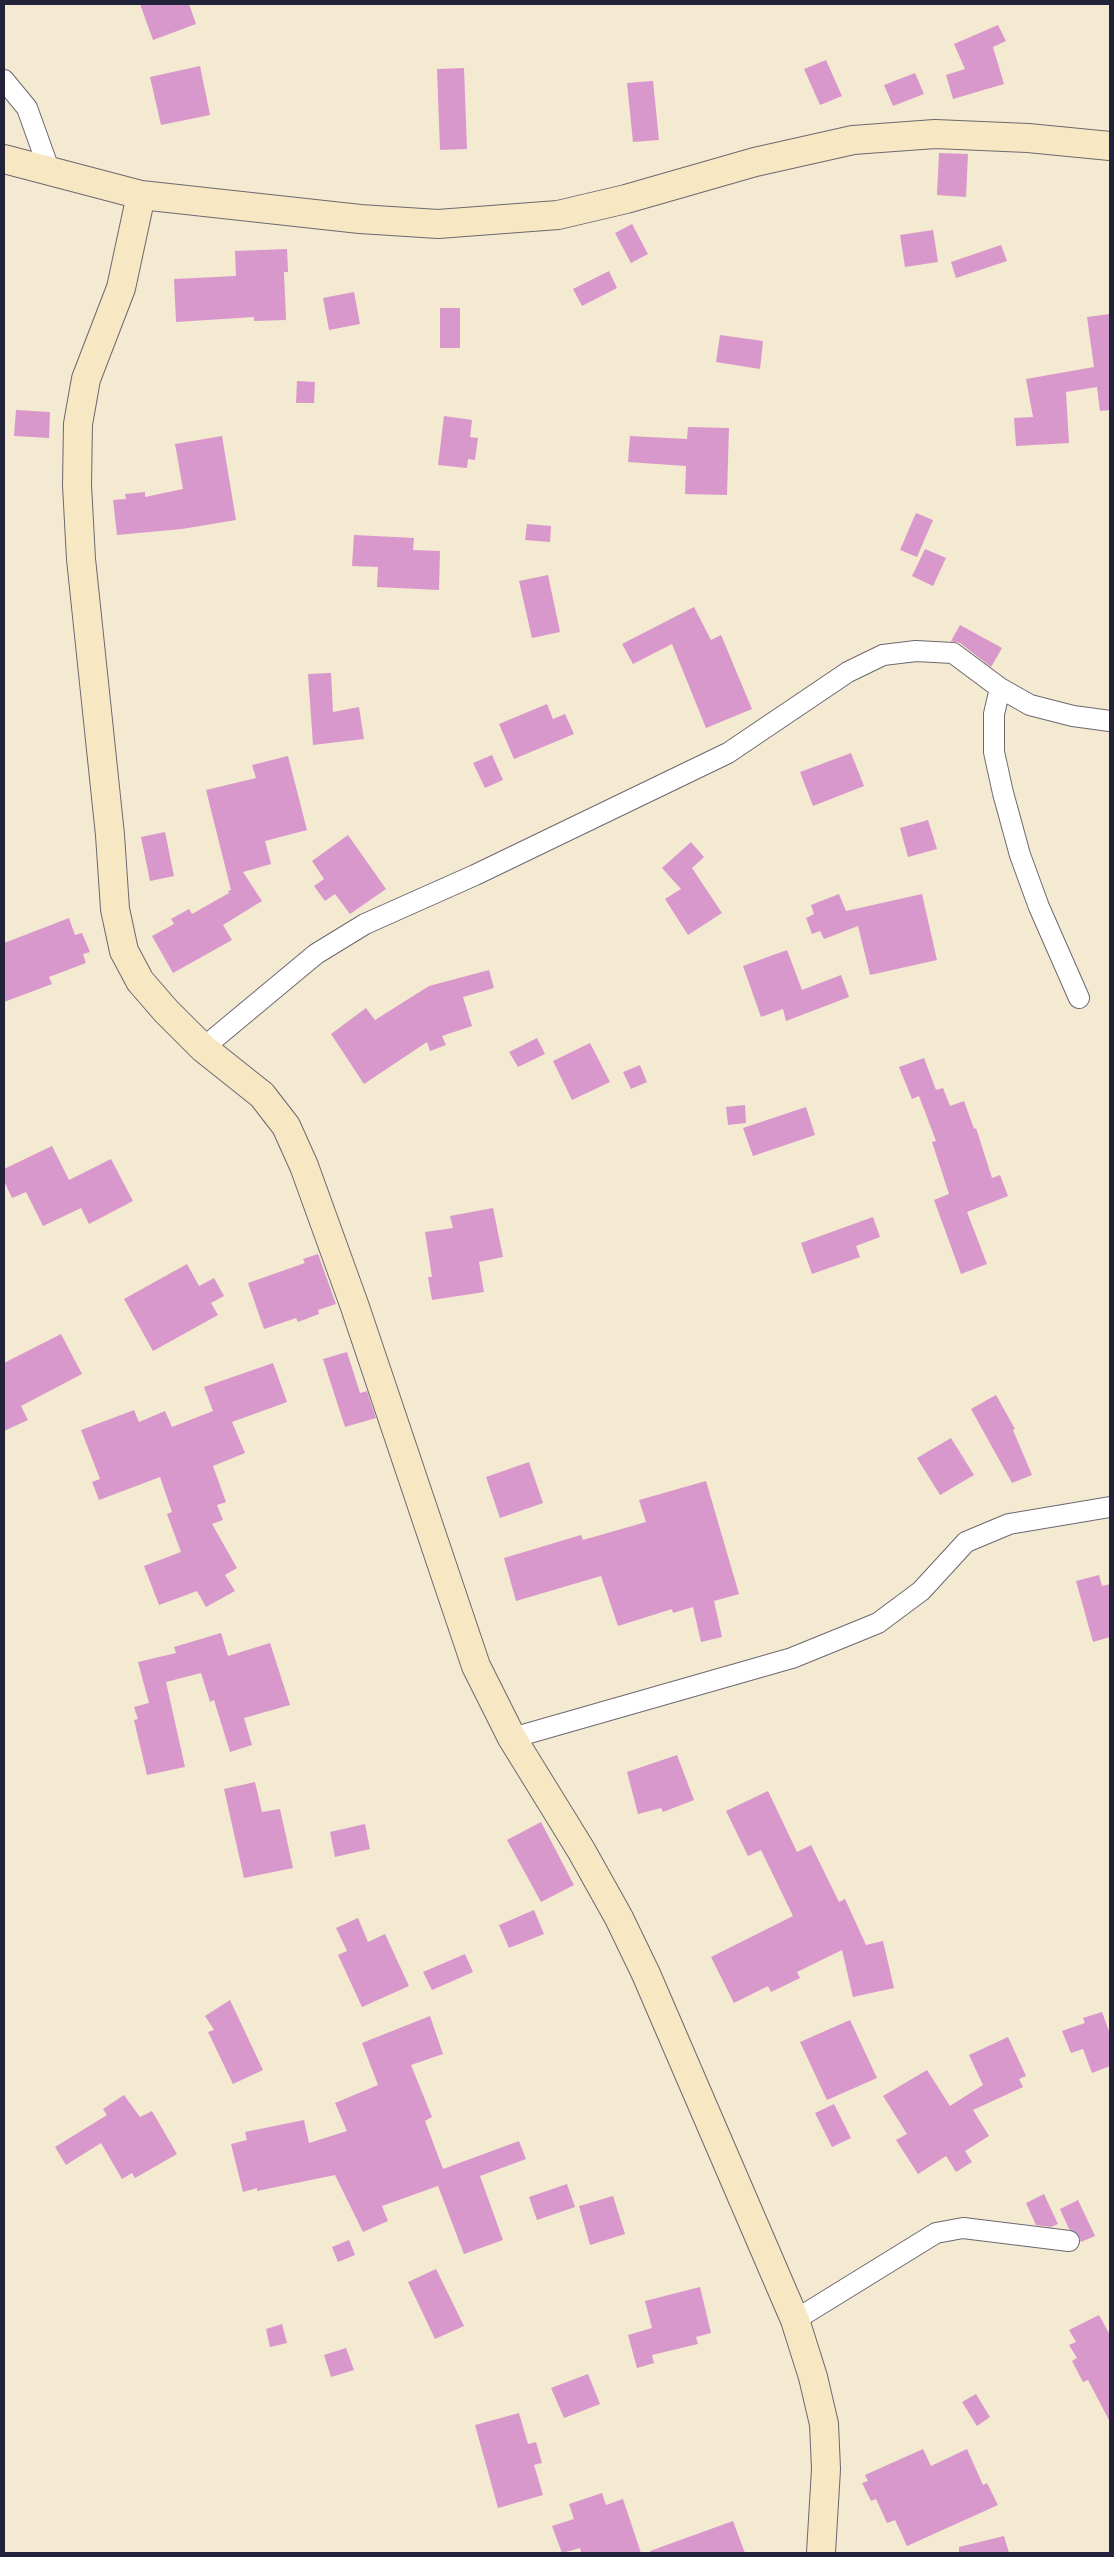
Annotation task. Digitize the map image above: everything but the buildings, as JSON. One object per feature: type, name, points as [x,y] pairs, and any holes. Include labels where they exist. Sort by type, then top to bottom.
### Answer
[{"type":"street","points":[[4,80],[28,108],[50,172]]},
{"type":"street","points":[[4,159],[141,194],[360,219],[438,224],[558,214],[626,199],[755,162],[853,140],[935,134],[1028,138],[1110,146]]},
{"type":"street","points":[[141,194],[121,288],[86,379],[78,424],[77,485],[81,559],[110,835],[115,908],[124,951],[140,981],[203,1048],[262,1095],[286,1126],[304,1166],[355,1307],[476,1666],[512,1738],[619,1918],[646,1974],[795,2320],[813,2376],[824,2424],[826,2469],[821,2553]]},
{"type":"street","points":[[203,1048],[316,954],[365,924],[475,875],[728,753],[848,672],[883,655],[916,652],[953,654],[1000,688],[1030,705],[1073,716],[1110,721]]},
{"type":"street","points":[[1000,688],[994,714],[994,752],[1003,793],[1020,855],[1038,907],[1079,998]]},
{"type":"street","points":[[512,1738],[792,1658],[878,1623],[921,1591],[966,1542],[1009,1524],[1110,1507]]},
{"type":"street","points":[[795,2320],[936,2233],[963,2228],[1070,2241]]}]
